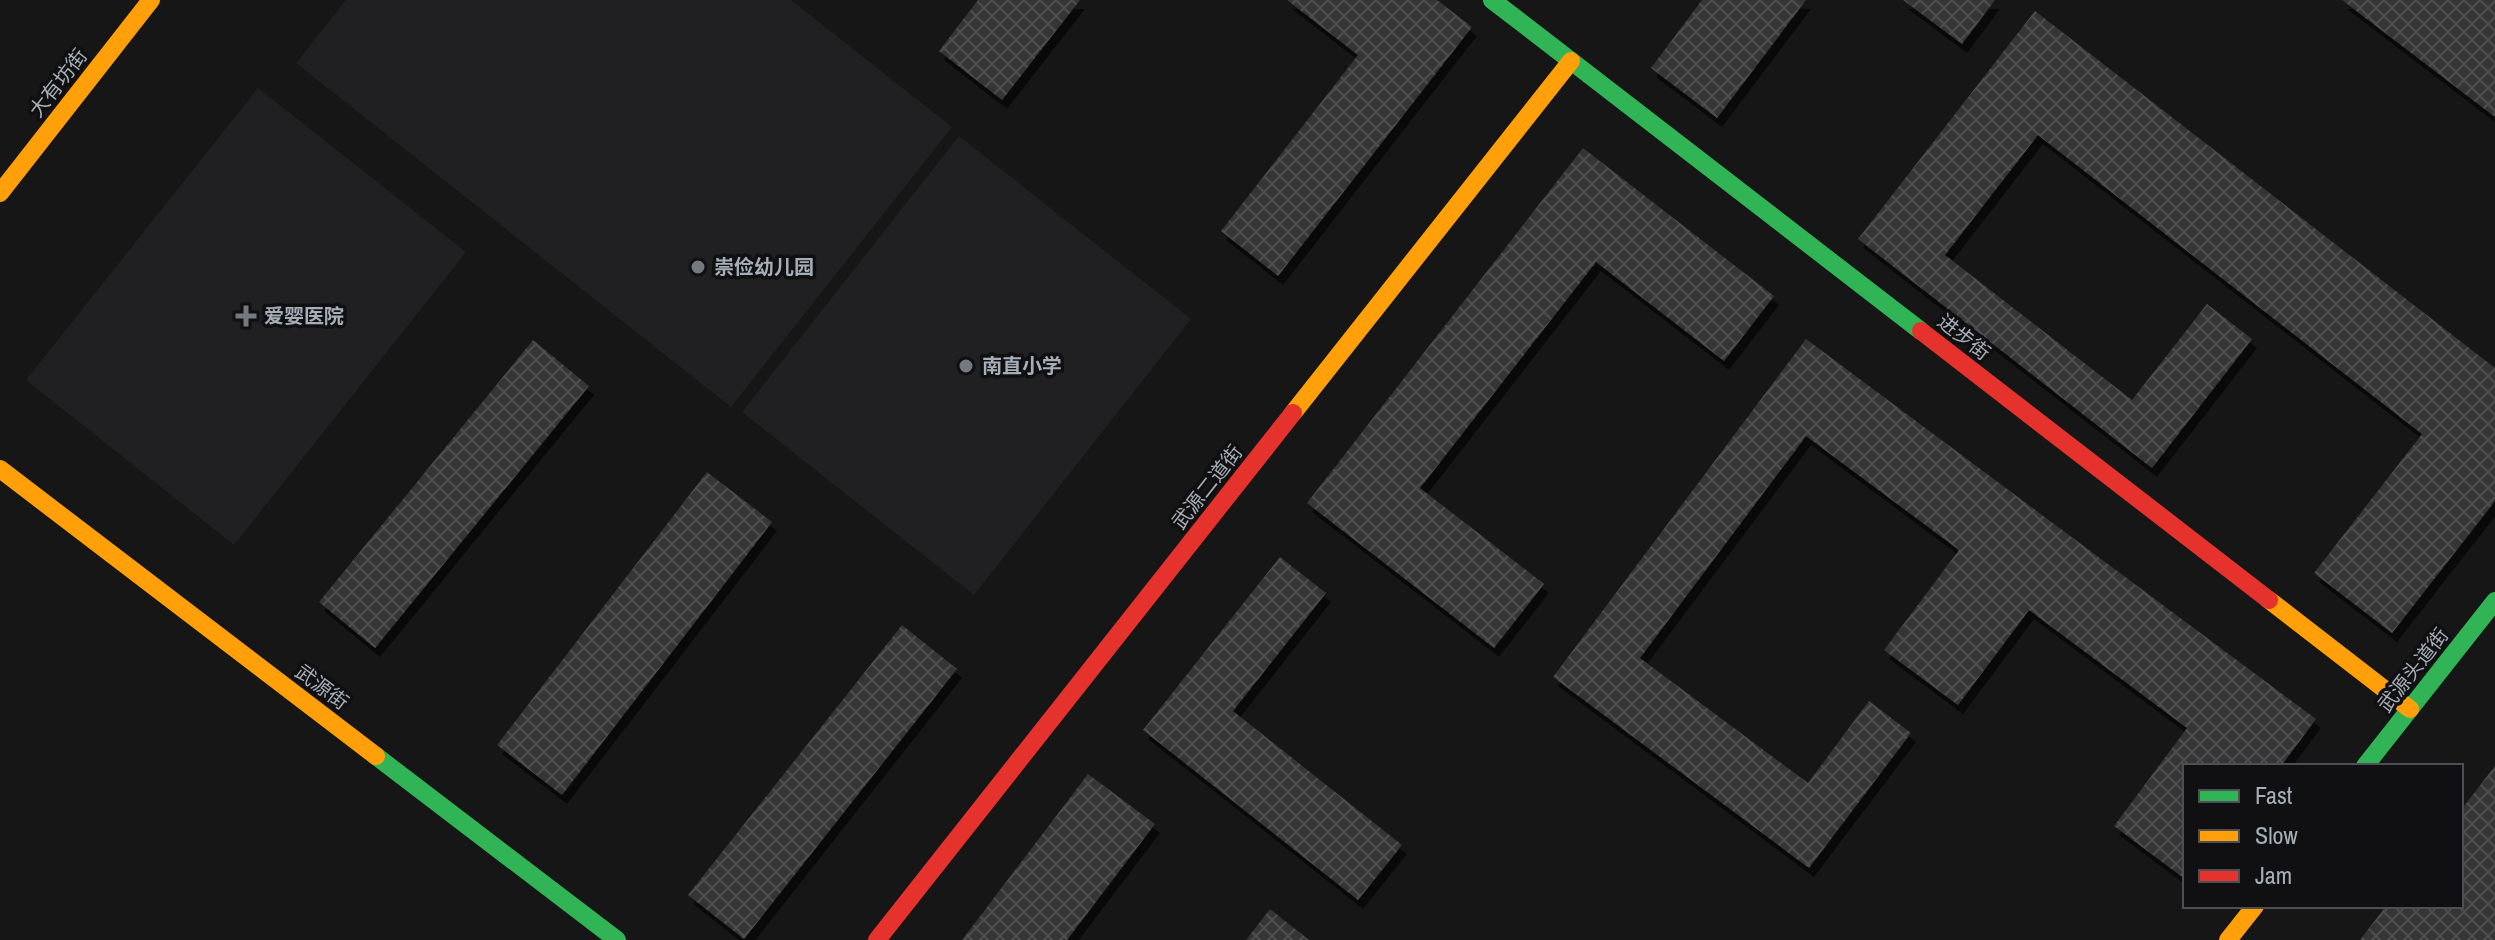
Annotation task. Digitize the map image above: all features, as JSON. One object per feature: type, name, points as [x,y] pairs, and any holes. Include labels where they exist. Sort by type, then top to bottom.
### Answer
[{"type":"street","name":"大有坊街","points":[[0,193],[151,0]]},
{"type":"street","name":"进步街","points":[[1492,0],[2410,709]]},
{"type":"street","name":"武源二道街","points":[[877,940],[1571,61]]},
{"type":"street","name":"武源街","points":[[0,469],[617,940]]},
{"type":"street","name":"武源头道街","points":[[2367,764],[2495,601]]},
{"type":"street","points":[[2228,940],[2253,908]]},
{"type":"shaded area","name":"崇俭幼儿园","points":[[346,0],[791,0],[952,127],[731,407],[296,63]]},
{"type":"shaded area","name":"爱婴医院","points":[[258,88],[466,252],[234,545],[26,380]]},
{"type":"shaded area","name":"南直小学","points":[[959,136],[1191,319],[974,595],[742,412]]},
{"type":"building","points":[[978,0],[1080,0],[1002,100],[939,51]]},
{"type":"building","points":[[1287,0],[1437,0],[1472,27],[1278,276],[1221,231],[1358,55]]},
{"type":"building","points":[[1702,0],[1806,0],[1717,118],[1651,68]]},
{"type":"building","points":[[1903,0],[1995,0],[1962,44]]},
{"type":"building","points":[[2342,0],[2495,0],[2495,117]]},
{"type":"building","points":[[2035,11],[2495,368],[2495,501],[2392,633],[2314,573],[2422,434],[2038,135],[1945,255],[2132,400],[2207,304],[2252,339],[2152,468],[1858,239]]},
{"type":"building","points":[[1583,148],[1774,296],[1724,361],[1596,262],[1420,488],[1544,584],[1494,648],[1307,503]]},
{"type":"building","points":[[1806,339],[2316,719],[2282,764],[2183,764],[2183,878],[2114,826],[2187,728],[2029,610],[1958,705],[1884,650],[1959,550],[1806,436],[1640,658],[1808,783],[1869,701],[1911,733],[1809,868],[1553,677]]},
{"type":"building","points":[[533,340],[589,386],[375,648],[319,602]]},
{"type":"building","points":[[707,472],[772,522],[562,795],[497,745]]},
{"type":"building","points":[[1280,557],[1326,593],[1233,711],[1402,845],[1358,900],[1143,730]]},
{"type":"building","points":[[902,625],[957,669],[744,939],[688,895]]},
{"type":"building","points":[[2495,766],[2495,940],[2360,940],[2384,908],[2463,908],[2463,807]]},
{"type":"building","points":[[1088,774],[1155,824],[1067,940],[962,940]]},
{"type":"building","points":[[1270,909],[1309,940],[1246,940]]},
{"type":"traffic: fast","points":[[1492,0],[1921,331]]},
{"type":"traffic: fast","points":[[2367,764],[2495,601]]},
{"type":"traffic: fast","points":[[376,756],[617,940]]},
{"type":"traffic: slow","points":[[0,193],[151,0]]},
{"type":"traffic: slow","points":[[1293,413],[1571,61]]},
{"type":"traffic: slow","points":[[0,469],[376,756]]},
{"type":"traffic: slow","points":[[2269,600],[2410,709]]},
{"type":"traffic: slow","points":[[2228,940],[2253,908]]},
{"type":"traffic: jam","points":[[1921,331],[2269,600]]},
{"type":"traffic: jam","points":[[877,940],[1293,413]]},
{"type":"place","name":"崇俭幼儿园","points":[[698,267]]},
{"type":"place","name":"爱婴医院","points":[[246,316]]},
{"type":"place","name":"南直小学","points":[[966,366]]}]
